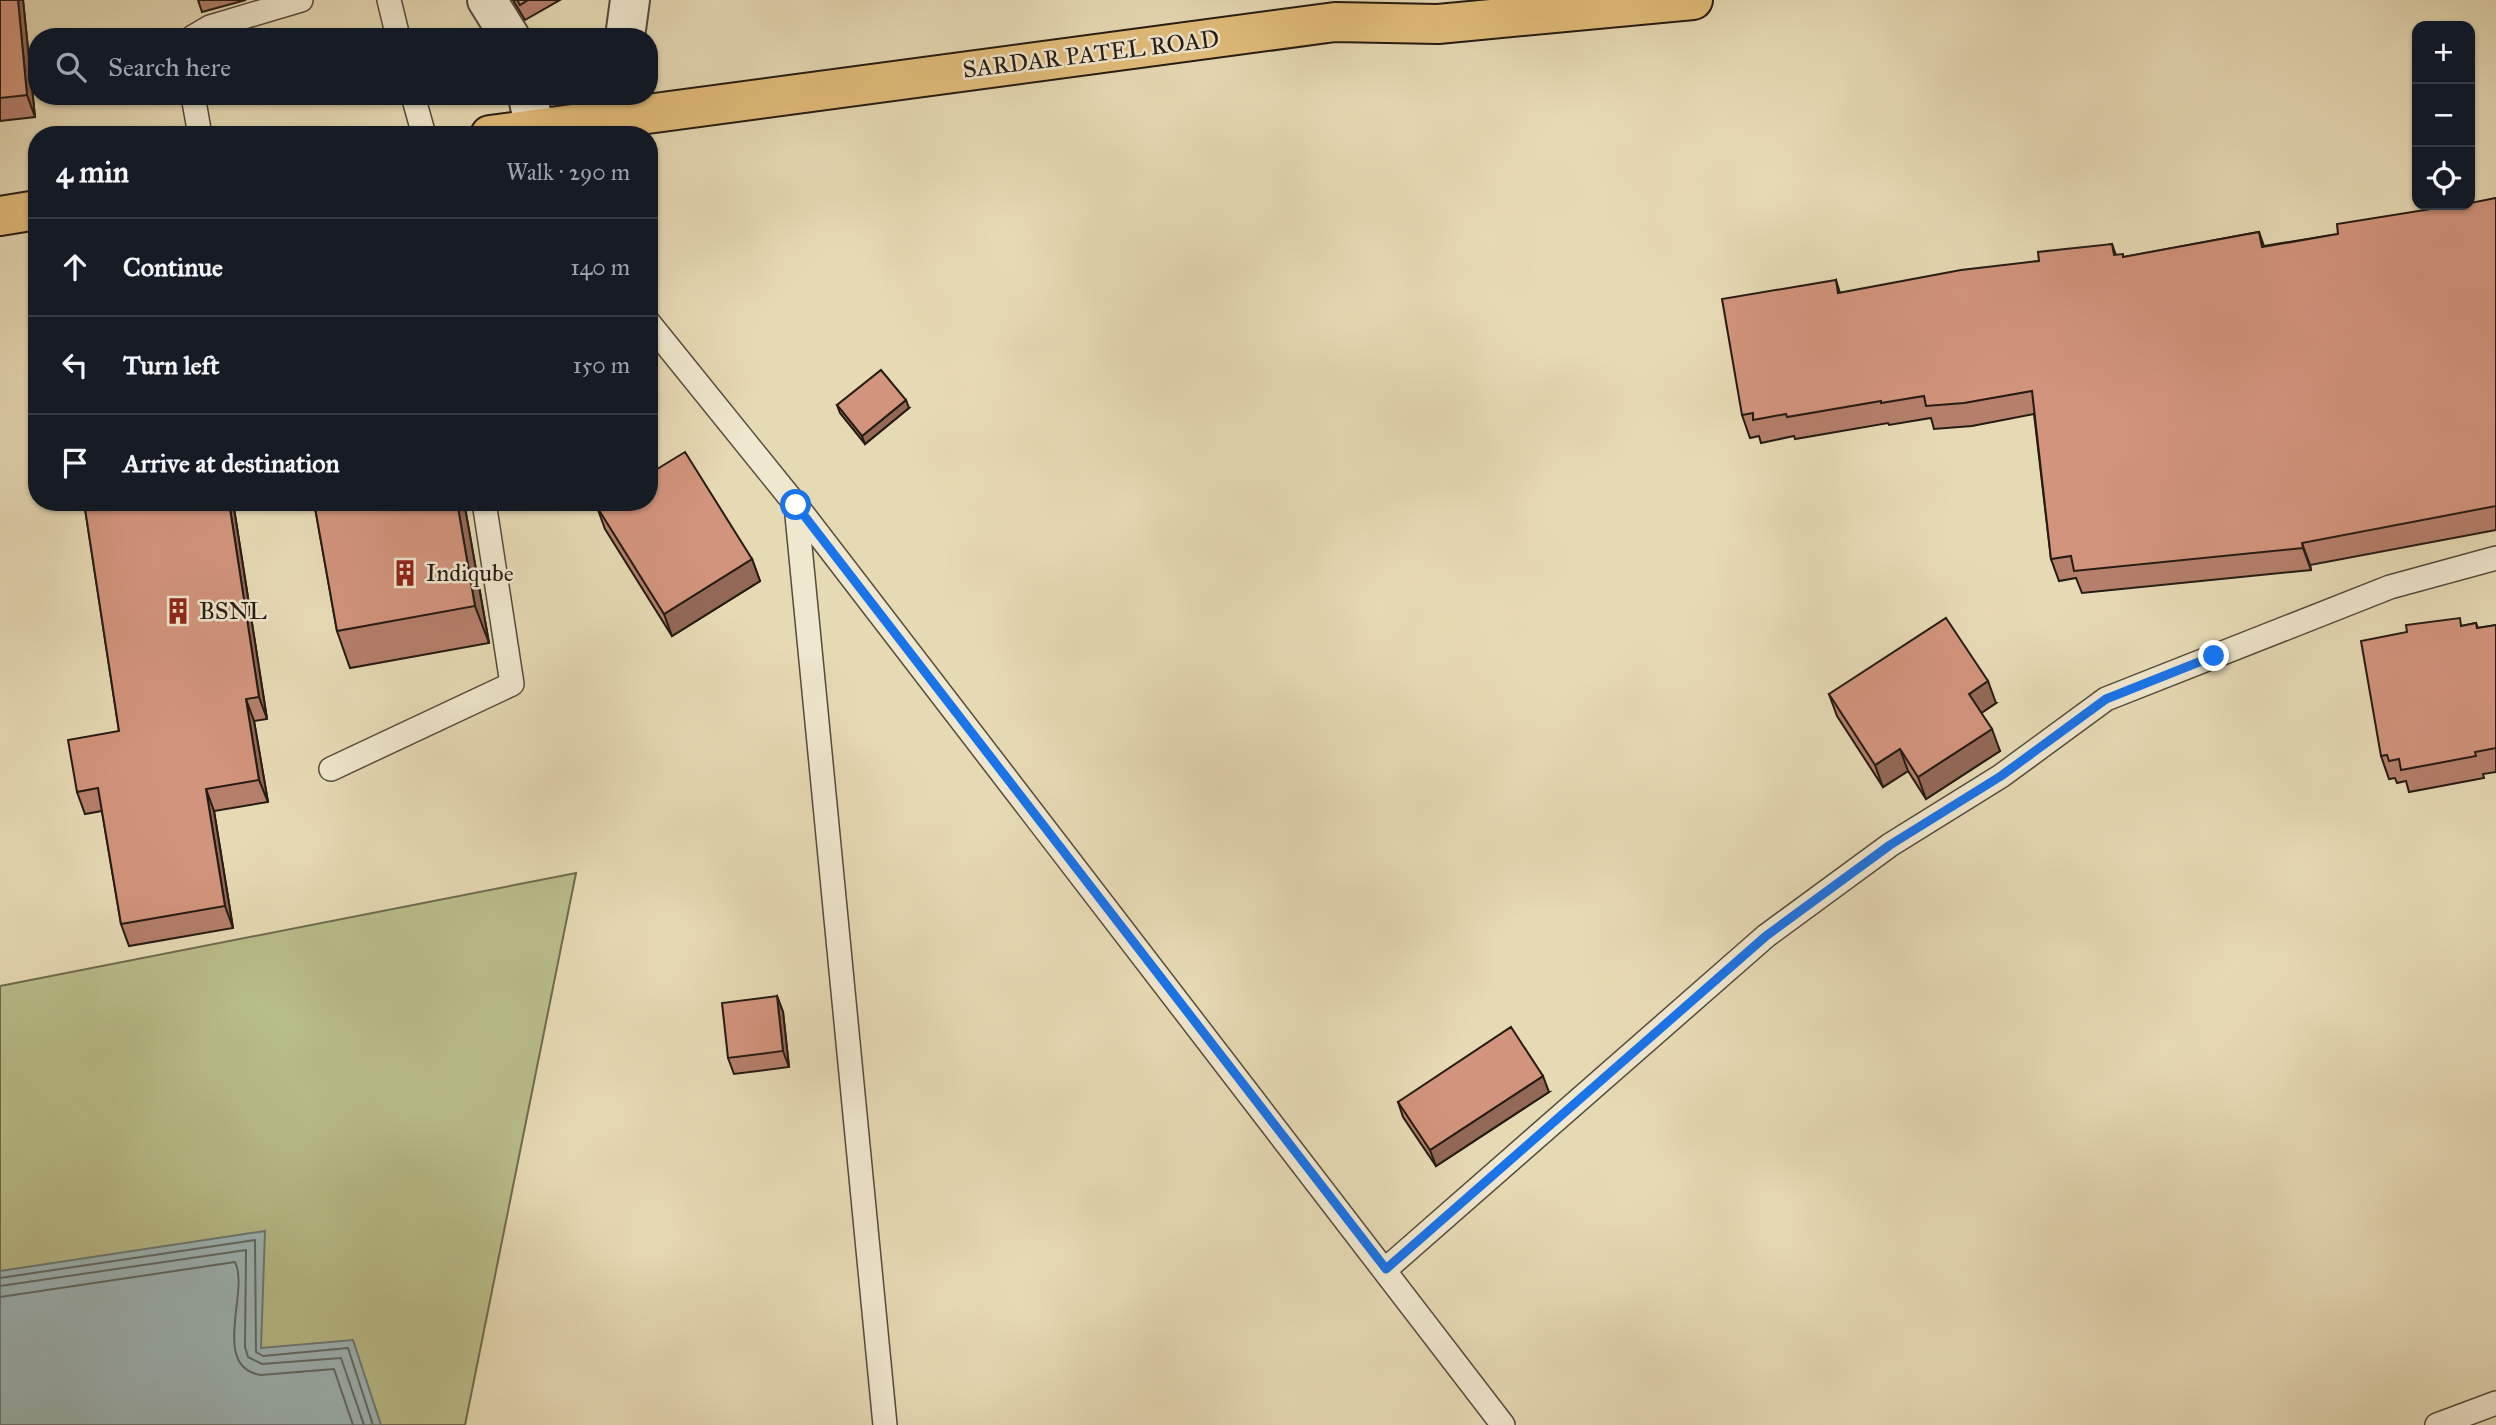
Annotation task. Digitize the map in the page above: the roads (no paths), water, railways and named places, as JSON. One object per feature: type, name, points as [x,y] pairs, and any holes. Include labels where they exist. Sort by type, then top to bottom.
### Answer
[{"type":"main road","points":[[1335,22],[1398,0]]},
{"type":"main road","name":"SARDAR PATEL ROAD","points":[[658,101],[1335,22],[1438,24],[1693,0]]},
{"type":"main road","name":"SARDAR PATEL ROAD","points":[[514,126],[533,119],[628,105]]},
{"type":"main road","points":[[0,216],[28,211]]},
{"type":"street","points":[[487,0],[504,28]]},
{"type":"street","points":[[626,28],[630,0]]},
{"type":"lane","points":[[206,28],[301,0]]},
{"type":"lane","points":[[389,0],[396,28]]},
{"type":"lane","points":[[194,105],[198,126]]},
{"type":"lane","points":[[416,105],[421,126]]},
{"type":"lane","points":[[658,334],[796,505],[1386,1269],[1503,1425]]},
{"type":"lane","points":[[796,505],[885,1425]]},
{"type":"lane","points":[[331,769],[512,684],[485,511]]},
{"type":"lane","points":[[1386,1269],[1766,936],[1890,845],[2001,776],[2106,699],[2390,587],[2496,558]]},
{"type":"lane","points":[[2437,1425],[2496,1403]]},
{"type":"water","points":[[265,1231],[261,1348],[353,1340],[381,1425],[0,1425],[0,1271]]},
{"type":"place","name":"Indiqube","points":[[405,573]]},
{"type":"place","name":"BSNL","points":[[178,611]]}]
